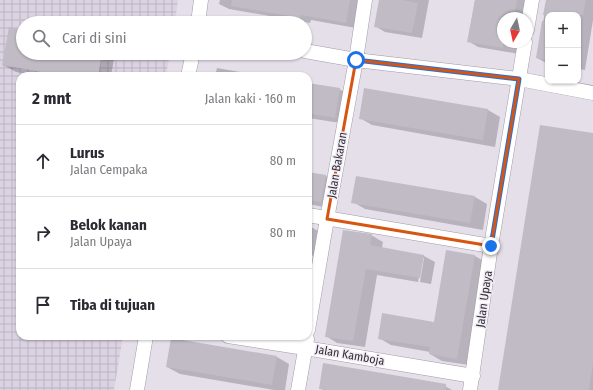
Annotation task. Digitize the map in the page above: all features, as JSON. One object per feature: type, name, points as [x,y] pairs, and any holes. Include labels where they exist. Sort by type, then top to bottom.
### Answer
[{"type":"street","points":[[199,16],[201,0]]},
{"type":"street","name":"Jalan Bakaran","points":[[312,307],[356,60],[364,0]]},
{"type":"street","points":[[530,12],[532,0]]},
{"type":"street","name":"Jalan Upaya","points":[[471,383],[491,246],[524,48]]},
{"type":"street","points":[[312,52],[356,60],[519,79],[593,93]]},
{"type":"street","points":[[189,72],[191,60]]},
{"type":"street","points":[[312,217],[491,246]]},
{"type":"street","points":[[137,390],[145,340]]},
{"type":"street","name":"Jalan Kamboja","points":[[280,340],[306,342],[471,383]]},
{"type":"street","points":[[298,390],[306,342]]},
{"type":"highlighted area","points":[[356,60],[519,79],[491,246],[327,219]]},
{"type":"shaded area","points":[[0,0],[178,0],[176,16],[16,16],[16,60],[169,60],[167,72],[16,72],[16,340],[122,340],[114,390],[0,390]]},
{"type":"building","points":[[232,0],[350,0],[346,23],[312,16],[288,16],[231,6]]},
{"type":"building","points":[[379,0],[402,0],[418,3],[412,33],[374,27]]},
{"type":"building","points":[[475,0],[517,0],[515,12],[497,12],[497,47],[467,42]]},
{"type":"building","points":[[546,0],[586,0],[583,15],[581,15],[581,12],[545,12],[545,15],[543,15]]},
{"type":"building","points":[[542,21],[545,21],[545,60],[536,58]]},
{"type":"building","points":[[9,27],[16,28],[16,60],[101,60],[99,72],[42,72],[2,65]]},
{"type":"building","points":[[312,84],[340,88],[335,118],[312,114]]},
{"type":"building","points":[[364,88],[488,109],[483,140],[359,119]]},
{"type":"building","points":[[540,125],[593,133],[593,364],[589,390],[498,390]]},
{"type":"building","points":[[312,173],[326,175],[321,202],[312,201]]},
{"type":"building","points":[[356,176],[475,196],[470,223],[351,203]]},
{"type":"building","points":[[343,230],[372,234],[370,245],[424,255],[420,278],[366,269],[353,341],[325,337]]},
{"type":"building","points":[[446,250],[475,255],[457,359],[429,354],[430,347],[378,339],[382,313],[434,322]]},
{"type":"building","points":[[171,340],[183,340],[277,356],[272,385],[166,367]]},
{"type":"building","points":[[323,363],[446,384],[446,390],[319,389]]},
{"type":"route","points":[[356,60],[519,79],[491,246]]}]
